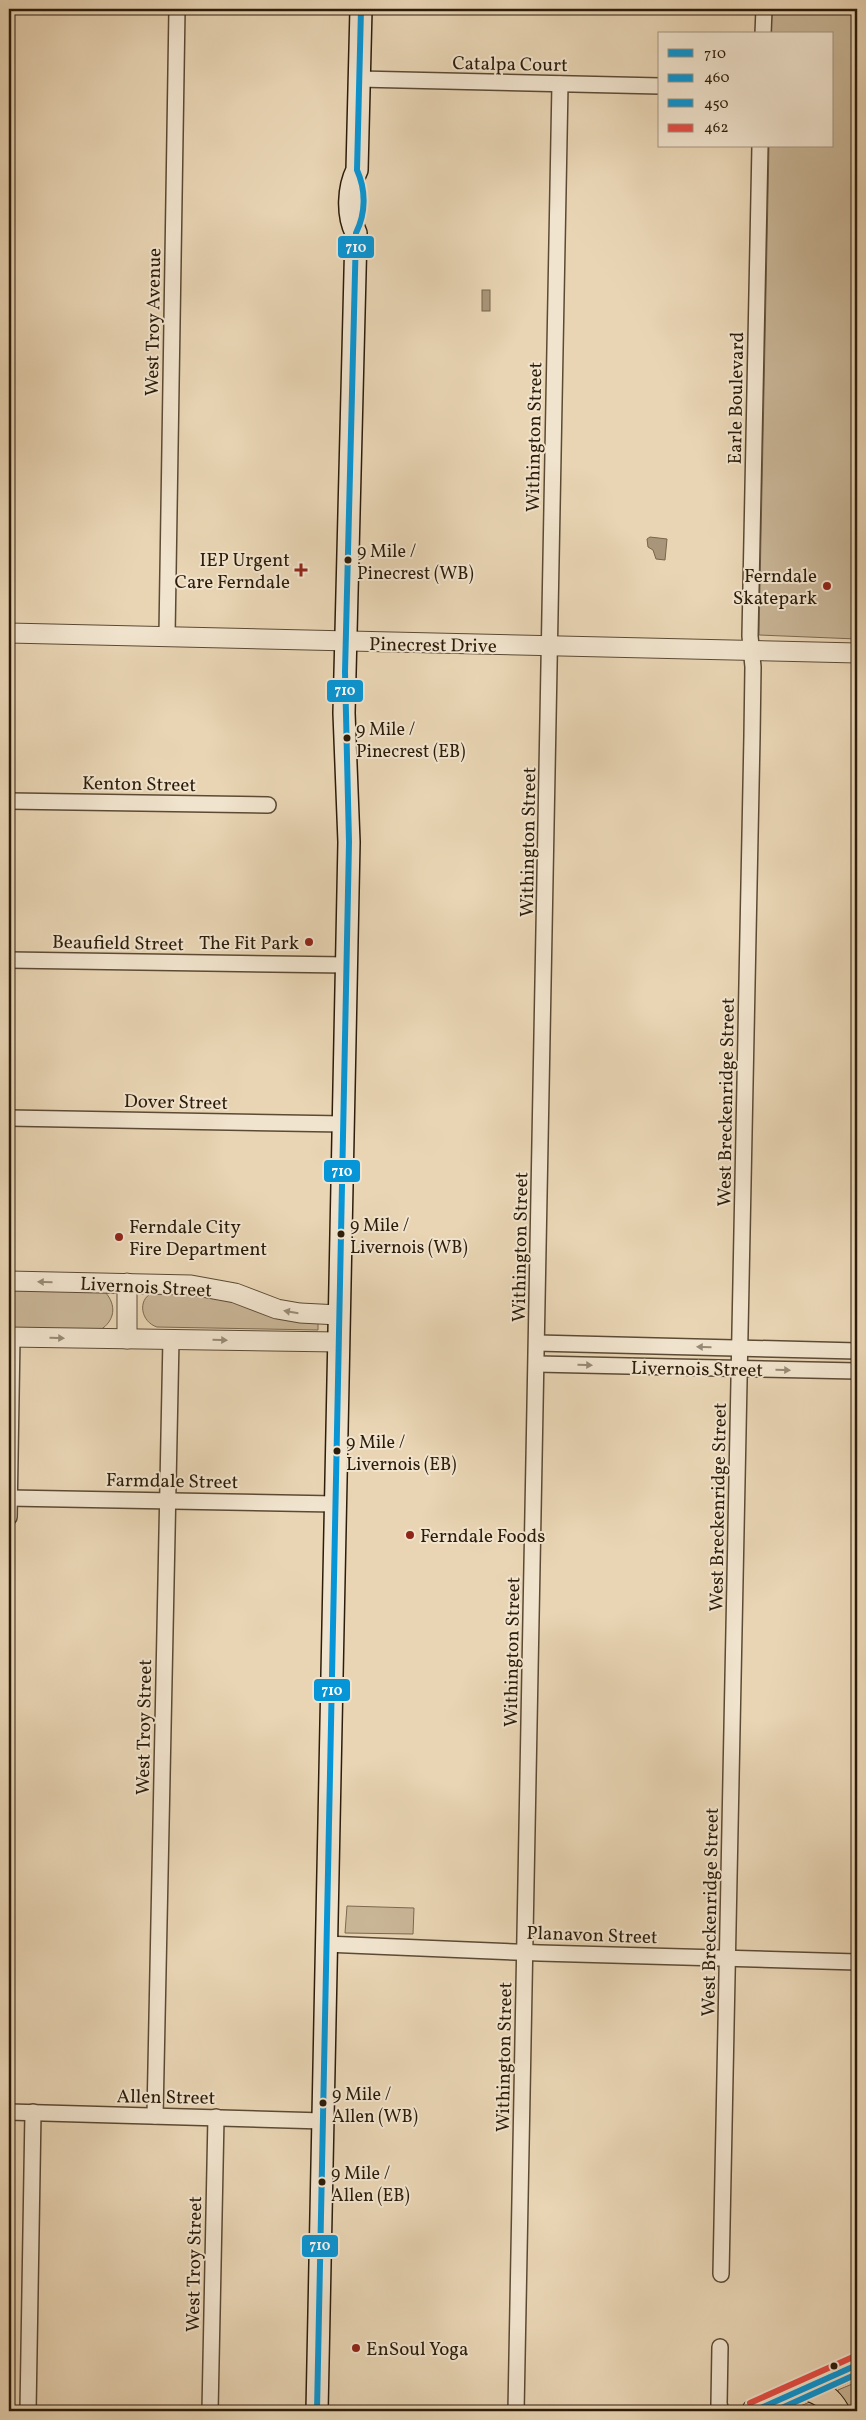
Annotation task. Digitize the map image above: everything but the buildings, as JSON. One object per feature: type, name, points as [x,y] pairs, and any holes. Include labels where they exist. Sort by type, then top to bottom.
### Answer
[{"type":"main road","points":[[316,2411],[349,835],[344,728],[356,233],[351,222],[352,180],[357,170],[361,9]]},
{"type":"main road","points":[[754,2411],[857,2365]]},
{"type":"main road","points":[[807,2388],[821,2393],[830,2399],[837,2411]]},
{"type":"street","name":"West Troy Avenue","points":[[167,636],[177,9]]},
{"type":"street","points":[[763,32],[764,9]]},
{"type":"street","name":"Catalpa Court","points":[[358,79],[658,86]]},
{"type":"street","name":"Withington Street","points":[[516,2411],[560,84]]},
{"type":"street","name":"Earle Boulevard","points":[[752,651],[760,148]]},
{"type":"street","name":"Pinecrest Drive","points":[[9,633],[857,653]]},
{"type":"street","name":"West Breckenridge Street","points":[[721,2274],[740,1369],[752,651]]},
{"type":"street","name":"Kenton Street","points":[[9,801],[268,805]]},
{"type":"street","name":"Beaufield Street","points":[[9,960],[346,965]]},
{"type":"street","name":"Dover Street","points":[[9,1118],[344,1124]]},
{"type":"street","name":"Livernois Street","points":[[9,1281],[127,1283],[216,1288],[277,1309],[300,1313],[339,1315]]},
{"type":"street","points":[[127,1283],[127,1339]]},
{"type":"street","points":[[9,1516],[11,1337],[338,1342]]},
{"type":"street","name":"West Troy Street","points":[[155,2116],[171,1339]]},
{"type":"street","name":"Livernois Street","points":[[537,1343],[857,1351]]},
{"type":"street","name":"Livernois Street","points":[[537,1364],[857,1372]]},
{"type":"street","name":"Farmdale Street","points":[[9,1498],[335,1504]]},
{"type":"street","name":"Planavon Street","points":[[325,1944],[857,1962]]},
{"type":"street","name":"Allen Street","points":[[9,2112],[323,2121]]},
{"type":"street","points":[[28,2411],[33,2112]]},
{"type":"street","name":"West Troy Street","points":[[210,2411],[216,2117]]},
{"type":"street","points":[[720,2348],[719,2404],[721,2411]]},
{"type":"shaded area","points":[[772,9],[857,9],[857,639],[759,635],[769,148],[834,148],[834,32],[771,32]]},
{"type":"shaded area","points":[[482,290],[490,290],[490,311],[482,311]]},
{"type":"shaded area","points":[[650,537],[667,539],[665,560],[656,559],[653,550],[648,547],[647,539]]},
{"type":"shaded area","points":[[9,1288],[105,1292],[113,1307],[113,1312],[109,1322],[100,1330],[9,1330]]},
{"type":"shaded area","points":[[193,1292],[318,1322],[318,1330],[157,1327],[147,1321],[144,1316],[144,1301],[152,1293]]},
{"type":"shaded area","points":[[347,1906],[414,1908],[413,1934],[345,1933]]},
{"type":"shaded area","points":[[857,2382],[857,2411],[845,2411],[838,2390]]},
{"type":"shaded area","points":[[812,2401],[826,2411],[789,2411]]},
{"type":"transit line","name":"710","points":[[317,2411],[349,842],[345,672],[356,233],[362,218],[364,202],[362,185],[357,170],[361,9]]},
{"type":"transit line","name":"462","points":[[750,2403],[853,2357]]},
{"type":"transit line","name":"460","points":[[754,2411],[857,2365]]},
{"type":"transit line","name":"450","points":[[775,2411],[857,2374]]},
{"type":"place","name":"9 Mile / Pinecrest (WB)","points":[[348,560]]},
{"type":"place","name":"IEP Urgent Care Ferndale","points":[[301,570]]},
{"type":"place","name":"Ferndale Skatepark","points":[[827,586]]},
{"type":"place","name":"9 Mile / Pinecrest (EB)","points":[[347,738]]},
{"type":"place","name":"The Fit Park","points":[[309,942]]},
{"type":"place","name":"9 Mile / Livernois (WB)","points":[[341,1234]]},
{"type":"place","name":"Ferndale City Fire Department","points":[[119,1237]]},
{"type":"place","name":"9 Mile / Livernois (EB)","points":[[337,1451]]},
{"type":"place","name":"Ferndale Foods","points":[[410,1535]]},
{"type":"place","name":"9 Mile / Allen (WB)","points":[[323,2103]]},
{"type":"place","name":"9 Mile / Allen (EB)","points":[[322,2182]]},
{"type":"place","name":"EnSoul Yoga","points":[[356,2348]]}]
